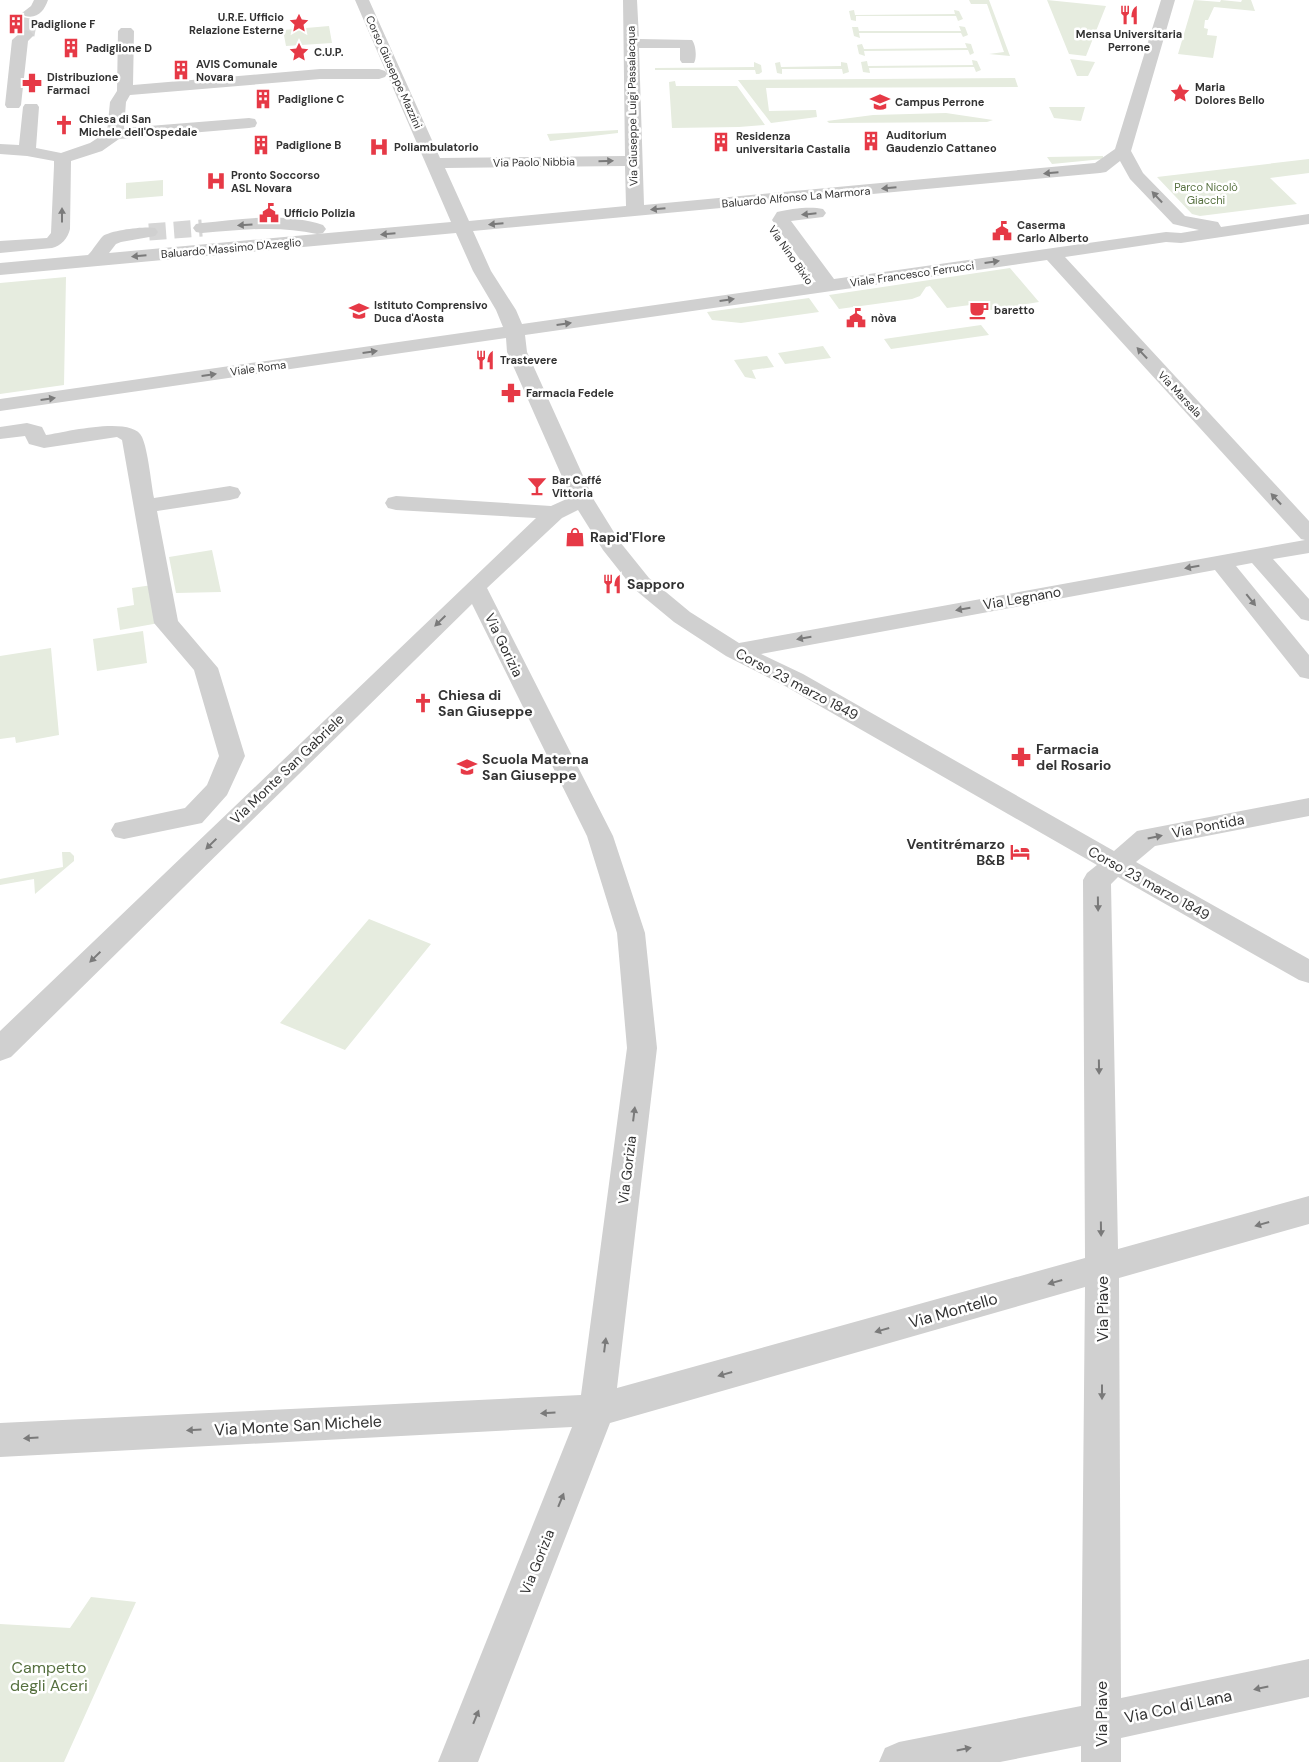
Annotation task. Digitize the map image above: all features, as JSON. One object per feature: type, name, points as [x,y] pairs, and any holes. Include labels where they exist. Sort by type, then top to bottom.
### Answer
[{"type":"street","points":[[30,13],[37,8],[41,0]]},
{"type":"street","name":"Corso Giuseppe Mazzini","points":[[362,0],[462,227]]},
{"type":"street","name":"Via Giuseppe Luigi Passalacqua","points":[[630,0],[635,211]]},
{"type":"street","points":[[1129,164],[1168,0]]},
{"type":"street","points":[[115,134],[118,102],[125,91],[126,31]]},
{"type":"street","points":[[26,35],[20,40],[7,127],[27,151],[62,158],[96,147],[115,134],[249,122]]},
{"type":"street","points":[[631,44],[687,43],[688,60]]},
{"type":"street","points":[[125,91],[320,74],[379,74]]},
{"type":"street","points":[[27,151],[31,106]]},
{"type":"street","points":[[0,248],[52,243],[60,234],[62,158]]},
{"type":"street","name":"Via Paolo Nibbia","points":[[434,163],[634,161]]},
{"type":"street","points":[[1100,168],[1129,164]]},
{"type":"street","points":[[1100,168],[1129,164]]},
{"type":"street","points":[[1129,164],[1179,220],[1205,226],[1222,226],[1309,213]]},
{"type":"street","name":"Baluardo Alfonso La Marmora","points":[[462,227],[1100,168]]},
{"type":"street","points":[[863,191],[874,207]]},
{"type":"street","points":[[689,207],[696,224]]},
{"type":"street","points":[[822,287],[781,220],[783,216],[838,211]]},
{"type":"street","points":[[584,216],[592,234]]},
{"type":"street","name":"Viale Francesco Ferrucci","points":[[515,331],[1051,253],[1166,237],[1181,238],[1309,219]]},
{"type":"street","points":[[1166,237],[1179,220]]},
{"type":"street","name":"Via Nino Bixio","points":[[768,221],[822,287]]},
{"type":"street","points":[[202,228],[284,224],[311,226],[318,230]]},
{"type":"street","name":"Baluardo Massimo D'Azeglio","points":[[0,269],[462,227]]},
{"type":"street","name":"Corso 23 marzo 1849","points":[[462,227],[482,271],[506,310],[515,331],[517,352],[583,500],[611,545],[642,584],[682,617],[735,651],[794,680],[1115,864],[1309,972]]},
{"type":"street","points":[[94,260],[110,240],[117,237],[149,232]]},
{"type":"street","name":"Via Marsala","points":[[1051,253],[1309,534]]},
{"type":"street","name":"Viale Roma","points":[[0,406],[515,331]]},
{"type":"street","points":[[0,433],[27,429],[35,431],[36,440],[44,442],[117,431],[132,437],[166,623],[206,668],[232,756],[218,789],[193,816],[124,830]]},
{"type":"street","points":[[145,506],[230,492]]},
{"type":"street","name":"Via Monte San Gabriele","points":[[0,1049],[475,586],[554,513],[583,500]]},
{"type":"street","points":[[396,503],[554,513]]},
{"type":"street","name":"Via Legnano","points":[[735,651],[1309,546]]},
{"type":"street","points":[[1257,555],[1309,614]]},
{"type":"street","points":[[1220,562],[1309,671]]},
{"type":"street","name":"Via Gorizia","points":[[458,1762],[597,1410],[642,1048],[631,933],[600,836],[475,586]]},
{"type":"street","name":"Via Pontida","points":[[1115,864],[1147,838],[1309,807]]},
{"type":"street","name":"Via Piave","points":[[1101,1762],[1102,1269],[1097,880],[1115,864]]},
{"type":"street","name":"Via Montello","points":[[597,1410],[1102,1269],[1308,1215]]},
{"type":"street","name":"Via Monte San Michele","points":[[0,1440],[597,1410]]},
{"type":"street","name":"Via Col di Lana","points":[[899,1762],[1309,1678]]},
{"type":"green space","points":[[969,0],[989,0],[1010,56],[989,54],[1004,52],[987,4],[971,4]]},
{"type":"green space","points":[[1047,0],[1106,6],[1086,56],[1069,54]]},
{"type":"green space","points":[[1194,0],[1241,2],[1242,0],[1251,0],[1255,11],[1214,7],[1208,20],[1205,20],[1204,28],[1208,29],[1207,35],[1217,36],[1213,58],[1178,54]]},
{"type":"green space","points":[[854,10],[855,15],[955,14],[954,10],[959,11],[963,19],[958,21],[956,16],[856,16],[856,21],[851,20],[849,11]]},
{"type":"green space","points":[[329,26],[332,43],[286,46],[283,30]]},
{"type":"green space","points":[[959,26],[965,27],[968,35],[963,37],[961,33],[859,33],[860,38],[854,36],[852,27],[858,27],[859,31],[961,31]]},
{"type":"green space","points":[[965,43],[971,44],[974,53],[970,55],[968,50],[864,51],[865,56],[859,54],[857,45],[862,44],[864,49],[967,48]]},
{"type":"green space","points":[[1070,59],[1095,62],[1088,76],[1077,76]]},
{"type":"green space","points":[[972,60],[977,61],[981,70],[976,72],[974,67],[869,68],[870,73],[863,72],[861,62],[867,61],[868,66],[973,65]]},
{"type":"green space","points":[[754,62],[761,65],[762,72],[759,74],[756,74],[755,70],[655,70],[655,68],[754,67]]},
{"type":"green space","points":[[780,62],[781,67],[841,66],[841,62],[847,63],[849,72],[843,74],[842,69],[782,69],[782,74],[777,73],[775,63]]},
{"type":"green space","points":[[1015,78],[1018,87],[766,88],[769,111],[816,110],[817,117],[771,123],[738,80]]},
{"type":"green space","points":[[675,81],[676,86],[737,86],[765,125],[672,128],[669,82]]},
{"type":"green space","points":[[1049,107],[1085,107],[1081,121],[1054,118]]},
{"type":"green space","points":[[946,113],[993,120],[987,122],[829,123],[827,121],[873,115]]},
{"type":"green space","points":[[618,130],[618,133],[550,141],[547,134]]},
{"type":"green space","points":[[1103,156],[1103,159],[1052,164],[1047,157]]},
{"type":"green space","name":"Parco Nicolò Giacchi","points":[[1309,159],[1309,173],[1270,178],[1297,204],[1200,216],[1192,214],[1157,177]]},
{"type":"green space","points":[[163,180],[163,196],[126,199],[126,183]]},
{"type":"green space","points":[[1010,268],[1039,302],[984,311],[978,304],[947,308],[930,286],[926,287],[920,296],[912,299],[839,309],[829,295]]},
{"type":"green space","points":[[66,277],[64,385],[0,394],[0,283]]},
{"type":"green space","points":[[809,298],[819,312],[741,323],[712,320],[707,312]]},
{"type":"green space","points":[[981,325],[989,335],[891,349],[884,339]]},
{"type":"green space","points":[[823,346],[831,358],[785,364],[778,353]]},
{"type":"green space","points":[[767,356],[774,367],[752,370],[756,379],[745,377],[734,360]]},
{"type":"green space","points":[[212,550],[221,592],[176,593],[169,557]]},
{"type":"green space","points":[[152,585],[159,623],[120,630],[117,608],[134,605],[132,588]]},
{"type":"green space","points":[[143,631],[147,663],[97,671],[93,639]]},
{"type":"green space","points":[[51,648],[59,735],[16,743],[15,737],[0,739],[0,656]]},
{"type":"green space","points":[[62,852],[70,852],[74,856],[74,861],[35,894],[34,879],[0,885],[0,879],[63,867]]},
{"type":"green space","points":[[369,919],[431,944],[345,1050],[280,1023]]},
{"type":"green space","name":"Campetto degli Aceri","points":[[91,1597],[136,1602],[64,1762],[0,1762],[0,1624],[70,1628]]},
{"type":"tunnel","points":[[26,35],[30,13]]},
{"type":"tunnel","points":[[149,232],[202,228]]},
{"type":"place","name":"Mensa Universitaria Perrone","points":[[1129,15]]},
{"type":"place","name":"U.R.E. Ufficio Relazione Esterne","points":[[299,23]]},
{"type":"place","name":"Padiglione F","points":[[16,24]]},
{"type":"place","name":"Padiglione D","points":[[71,48]]},
{"type":"place","name":"C.U.P.","points":[[299,52]]},
{"type":"place","name":"AVIS Comunale Novara","points":[[181,70]]},
{"type":"place","name":"Distribuzione Farmaci","points":[[32,83]]},
{"type":"place","name":"Maria Dolores Bello","points":[[1180,93]]},
{"type":"place","name":"Padiglione C","points":[[263,99]]},
{"type":"place","name":"Campus Perrone","points":[[880,102]]},
{"type":"place","name":"Chiesa di San Michele dell'Ospedale","points":[[64,125]]},
{"type":"place","name":"Auditorium Gaudenzio Cattaneo","points":[[871,141]]},
{"type":"place","name":"Residenza universitaria Castalia","points":[[721,142]]},
{"type":"place","name":"Padiglione B","points":[[261,145]]},
{"type":"place","name":"Poliambulatorio","points":[[379,147]]},
{"type":"place","name":"Pronto Soccorso ASL Novara","points":[[216,181]]},
{"type":"place","name":"Ufficio Polizia","points":[[269,213]]},
{"type":"place","name":"Caserma Carlo Alberto","points":[[1002,231]]},
{"type":"place","name":"baretto","points":[[979,310]]},
{"type":"place","name":"Istituto Comprensivo Duca d'Aosta","points":[[359,311]]},
{"type":"place","name":"nòva","points":[[856,318]]},
{"type":"place","name":"Trastevere","points":[[485,360]]},
{"type":"place","name":"Farmacia Fedele","points":[[511,393]]},
{"type":"place","name":"Bar Caffé Vittoria","points":[[537,486]]},
{"type":"place","name":"Rapid'Flore","points":[[575,537]]},
{"type":"place","name":"Sapporo","points":[[612,584]]},
{"type":"place","name":"Chiesa di San Giuseppe","points":[[423,703]]},
{"type":"place","name":"Farmacia del Rosario","points":[[1021,757]]},
{"type":"place","name":"Scuola Materna San Giuseppe","points":[[467,767]]},
{"type":"place","name":"Ventitrémarzo B&B","points":[[1020,852]]}]
